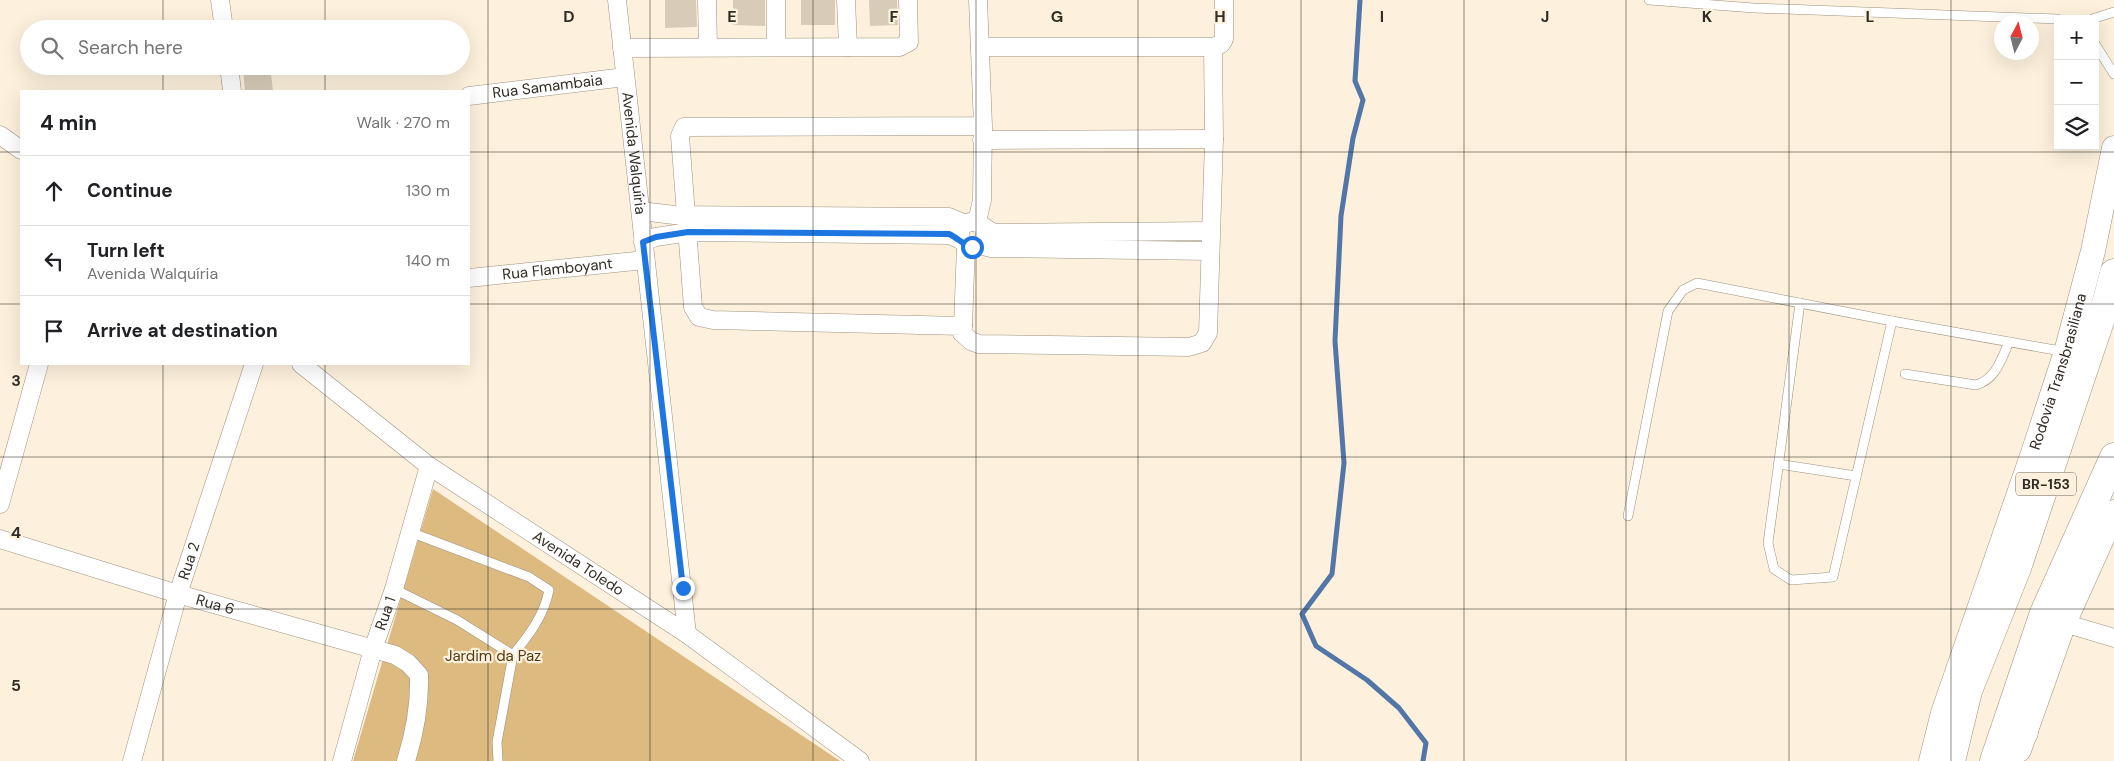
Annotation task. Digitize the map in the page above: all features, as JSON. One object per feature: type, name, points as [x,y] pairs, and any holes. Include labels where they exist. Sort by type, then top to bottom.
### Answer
[{"type":"highway","name":"Rodovia Transbrasiliana","points":[[1951,761],[1968,690],[2016,568],[2104,309],[2114,273]]},
{"type":"highway","name":"BR-153","points":[[1994,761],[2044,613],[2114,457]]},
{"type":"highway","points":[[1936,761],[1940,745],[1968,690]]},
{"type":"highway","points":[[2008,761],[2024,732]]},
{"type":"main road","name":"Rodovia Transbrasiliana","points":[[1931,761],[1943,713],[2066,352],[2093,251],[2114,148]]},
{"type":"main road","points":[[2015,761],[2064,622],[2114,512]]},
{"type":"street","points":[[220,0],[223,20]]},
{"type":"street","name":"Avenida Walquíria","points":[[617,0],[687,634]]},
{"type":"street","points":[[707,0],[708,47]]},
{"type":"street","points":[[776,0],[776,47]]},
{"type":"street","points":[[846,0],[848,47]]},
{"type":"street","points":[[622,48],[900,48],[909,42],[908,0]]},
{"type":"street","points":[[978,0],[983,133],[982,200],[972,234],[962,333],[971,341],[979,344],[1188,347],[1197,346],[1202,343],[1208,333],[1214,139],[1213,47]]},
{"type":"street","points":[[980,47],[1213,47],[1221,44],[1224,39],[1224,0]]},
{"type":"street","points":[[230,75],[232,90]]},
{"type":"street","name":"Rua Samambaia","points":[[470,96],[625,77]]},
{"type":"street","points":[[963,326],[713,320],[699,317],[693,307],[680,136],[684,127],[1214,139]]},
{"type":"street","points":[[0,135],[20,149]]},
{"type":"street","points":[[641,211],[654,214],[687,215],[949,217],[991,248],[1210,251]]},
{"type":"street","points":[[643,242],[656,237],[688,232],[972,234],[1210,232]]},
{"type":"street","name":"Rua Flamboyant","points":[[470,278],[645,260]]},
{"type":"street","points":[[0,504],[39,365]]},
{"type":"street","name":"Rua 2","points":[[132,761],[178,594],[254,365]]},
{"type":"street","name":"Avenida Toledo","points":[[302,365],[429,466],[687,634],[860,761]]},
{"type":"street","name":"Rua 1","points":[[342,761],[373,649],[394,589],[429,466]]},
{"type":"street","name":"Rua 6","points":[[0,539],[178,594],[395,655],[408,663],[419,675],[418,711],[415,732],[406,761]]},
{"type":"street","points":[[2064,622],[2114,638]]},
{"type":"lane","points":[[1649,0],[1754,8],[2054,19]]},
{"type":"lane","points":[[2099,17],[2114,12]]},
{"type":"lane","points":[[2099,50],[2114,74]]},
{"type":"lane","points":[[1628,516],[1668,311],[1683,290],[1697,283],[1892,321],[2066,352]]},
{"type":"lane","points":[[1800,303],[1768,543],[1774,568],[1790,580],[1833,577],[1892,321]]},
{"type":"lane","points":[[1905,374],[1976,385],[1987,382],[1998,367],[2008,342]]},
{"type":"lane","points":[[1778,464],[1856,476]]},
{"type":"lane","points":[[410,532],[529,577],[549,590],[546,603],[536,625],[513,655],[497,742],[498,761]]},
{"type":"lane","points":[[394,589],[456,620],[513,655]]},
{"type":"green space","name":"Jardim da Paz","points":[[433,489],[840,761],[353,761]]},
{"type":"building","points":[[665,0],[696,0],[697,27],[665,28]]},
{"type":"building","points":[[733,0],[765,0],[765,26],[733,25]]},
{"type":"building","points":[[801,0],[835,0],[835,25],[801,25]]},
{"type":"building","points":[[869,0],[897,0],[898,25],[870,26]]},
{"type":"building","points":[[244,75],[271,75],[273,90],[245,90]]},
{"type":"waterway","points":[[1360,0],[1355,81],[1363,100],[1353,138],[1341,216],[1335,341],[1344,463],[1332,574],[1302,614],[1316,646],[1367,680],[1399,708],[1426,743],[1423,761]]},
{"type":"route","points":[[683,588],[643,242],[656,237],[688,232],[949,234],[972,247]]}]
